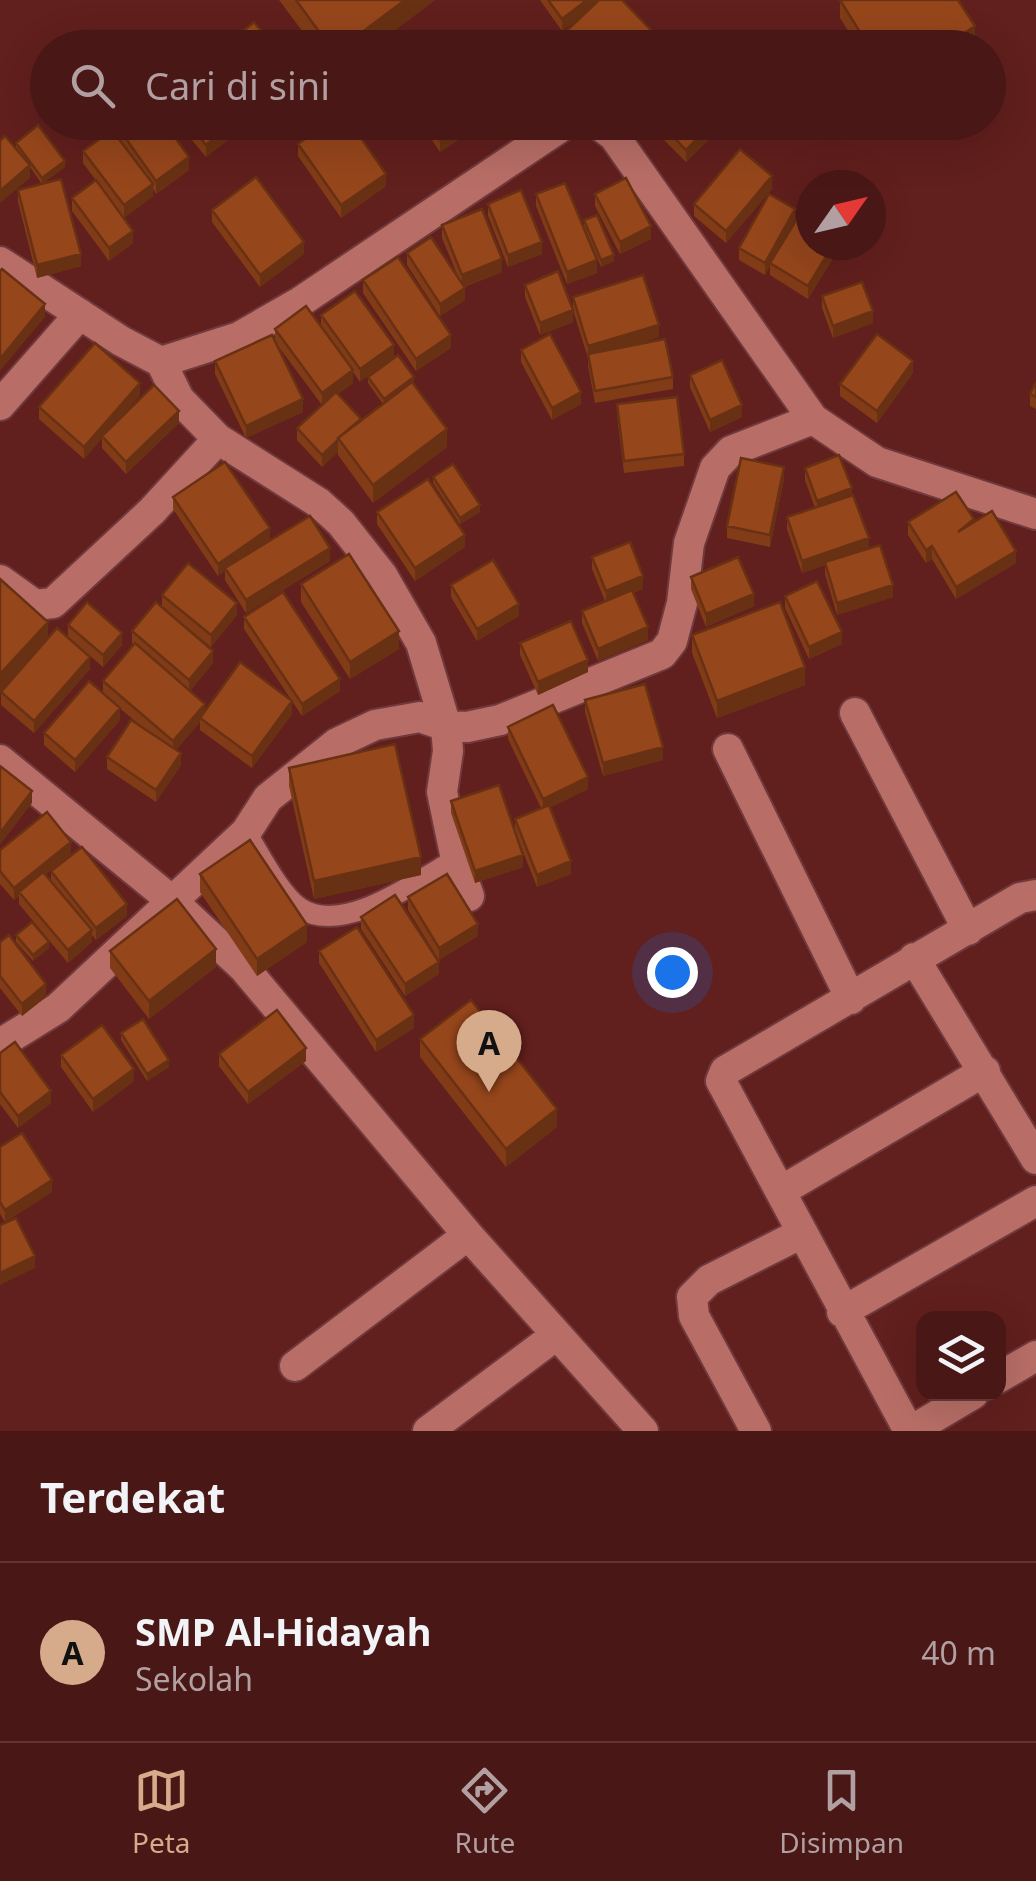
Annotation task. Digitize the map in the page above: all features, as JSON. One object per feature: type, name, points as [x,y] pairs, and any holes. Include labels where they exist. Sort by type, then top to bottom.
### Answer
[{"type":"street","points":[[0,262],[144,355],[161,362],[239,337],[300,302],[541,140]]},
{"type":"street","points":[[617,140],[814,420],[877,462],[1036,514]]},
{"type":"street","points":[[0,404],[80,314]]},
{"type":"street","points":[[161,362],[179,399],[218,439],[319,503],[356,540],[421,642],[446,726],[448,751],[442,792],[456,858],[469,896]]},
{"type":"street","points":[[0,1044],[58,1008],[246,832],[268,798],[337,743],[375,725],[401,719],[420,717],[446,726],[467,727],[500,720],[662,654],[672,641],[682,604],[689,544],[715,468],[731,451],[814,420]]},
{"type":"street","points":[[0,580],[34,605],[52,602],[152,511],[218,439]]},
{"type":"street","points":[[855,713],[968,930]]},
{"type":"street","points":[[728,749],[851,999]]},
{"type":"street","points":[[0,760],[172,900],[244,968],[468,1235],[643,1431]]},
{"type":"street","points":[[961,1401],[910,1431],[720,1081],[724,1070],[851,999],[914,958],[1020,898],[1036,895]]},
{"type":"street","points":[[914,958],[1036,1159]]},
{"type":"street","points":[[781,1191],[984,1071]]},
{"type":"street","points":[[842,1312],[1036,1201]]},
{"type":"street","points":[[756,1431],[694,1316],[692,1297],[709,1280],[802,1234]]},
{"type":"street","points":[[295,1366],[468,1235]]},
{"type":"street","points":[[428,1431],[556,1336]]},
{"type":"street","points":[[1006,1373],[1036,1356]]},
{"type":"lane","points":[[246,832],[292,902],[303,911],[332,917],[372,907],[456,858]]},
{"type":"building","points":[[296,0],[405,0],[365,30],[318,30]]},
{"type":"building","points":[[548,0],[587,0],[562,19]]},
{"type":"building","points":[[599,0],[622,0],[651,30],[567,30]]},
{"type":"building","points":[[840,0],[958,0],[975,26],[969,30],[859,30]]},
{"type":"building","points":[[254,22],[260,30],[244,30]]},
{"type":"building","points":[[30,132],[30,140],[49,140],[65,161],[42,178],[16,143]]},
{"type":"building","points":[[5,136],[30,165],[0,191],[0,141]]},
{"type":"building","points":[[98,140],[120,140],[153,184],[124,205],[83,151]]},
{"type":"building","points":[[127,140],[177,140],[189,157],[156,181]]},
{"type":"building","points":[[303,140],[362,140],[386,174],[341,205],[298,144]]},
{"type":"building","points":[[676,140],[696,140],[686,150]]},
{"type":"building","points":[[740,149],[772,176],[726,231],[694,204]]},
{"type":"building","points":[[256,177],[304,242],[260,275],[212,210]]},
{"type":"building","points":[[626,178],[651,226],[620,242],[595,194]]},
{"type":"building","points":[[61,179],[81,254],[37,265],[18,190]]},
{"type":"building","points":[[96,180],[133,231],[109,248],[72,198]]},
{"type":"building","points":[[565,183],[597,260],[567,272],[536,194]]},
{"type":"building","points":[[521,190],[542,242],[508,255],[488,204]]},
{"type":"building","points":[[769,194],[795,209],[765,263],[739,248]]},
{"type":"building","points":[[482,209],[502,259],[462,275],[442,225]]},
{"type":"building","points":[[597,215],[614,255],[601,260],[584,220]]},
{"type":"building","points":[[796,221],[796,260],[824,260],[808,286],[770,263]]},
{"type":"building","points":[[431,237],[465,288],[440,304],[407,253]]},
{"type":"building","points":[[398,257],[451,335],[416,359],[363,280]]},
{"type":"building","points":[[0,271],[45,304],[0,359]]},
{"type":"building","points":[[558,271],[573,310],[540,323],[525,285]]},
{"type":"building","points":[[643,275],[659,325],[588,346],[573,297]]},
{"type":"building","points":[[862,282],[873,311],[833,326],[822,296]]},
{"type":"building","points":[[355,291],[394,345],[360,369],[321,315]]},
{"type":"building","points":[[306,306],[353,370],[322,393],[275,329]]},
{"type":"building","points":[[550,334],[581,392],[552,408],[521,350]]},
{"type":"building","points":[[877,334],[913,361],[877,411],[840,384]]},
{"type":"building","points":[[272,335],[303,399],[246,426],[215,361]]},
{"type":"building","points":[[665,339],[673,377],[595,391],[588,354]]},
{"type":"building","points":[[95,343],[140,383],[84,447],[39,407]]},
{"type":"building","points":[[398,355],[414,377],[384,399],[368,377]]},
{"type":"building","points":[[722,360],[742,405],[710,420],[690,375]]},
{"type":"building","points":[[412,382],[447,429],[373,485],[338,438]]},
{"type":"building","points":[[154,385],[179,411],[126,462],[102,436]]},
{"type":"building","points":[[336,392],[361,419],[322,455],[297,428]]},
{"type":"building","points":[[677,397],[684,454],[624,461],[617,404]]},
{"type":"building","points":[[839,455],[852,488],[817,501],[805,468]]},
{"type":"building","points":[[741,458],[784,467],[770,535],[727,526]]},
{"type":"building","points":[[225,462],[270,528],[218,564],[173,497]]},
{"type":"building","points":[[453,464],[480,505],[460,518],[433,477]]},
{"type":"building","points":[[428,479],[465,535],[415,568],[377,512]]},
{"type":"building","points":[[956,492],[974,519],[958,532],[992,511],[1016,551],[956,587],[932,546],[926,550],[908,522]]},
{"type":"building","points":[[853,495],[869,538],[802,561],[787,517]]},
{"type":"building","points":[[310,516],[330,548],[246,600],[225,568]]},
{"type":"building","points":[[630,542],[643,576],[606,591],[592,557]]},
{"type":"building","points":[[880,545],[893,585],[837,603],[825,562]]},
{"type":"building","points":[[349,554],[399,631],[350,662],[301,584]]},
{"type":"building","points":[[738,557],[754,594],[706,614],[691,577]]},
{"type":"building","points":[[493,560],[519,604],[477,629],[451,585]]},
{"type":"building","points":[[188,563],[237,603],[211,635],[162,595]]},
{"type":"building","points":[[0,579],[48,622],[0,674]]},
{"type":"building","points":[[817,581],[842,632],[809,647],[785,596]]},
{"type":"building","points":[[632,590],[648,627],[598,649],[582,611]]},
{"type":"building","points":[[283,592],[340,679],[302,704],[244,617]]},
{"type":"building","points":[[87,602],[122,633],[103,655],[68,625]]},
{"type":"building","points":[[156,602],[213,651],[189,680],[132,631]]},
{"type":"building","points":[[780,602],[805,667],[717,701],[692,635]]},
{"type":"building","points":[[571,621],[588,660],[538,682],[520,643]]},
{"type":"building","points":[[57,628],[90,657],[34,721],[1,692]]},
{"type":"building","points":[[135,643],[205,704],[173,741],[103,681]]},
{"type":"building","points":[[240,662],[292,701],[252,756],[200,718]]},
{"type":"building","points":[[89,681],[120,708],[75,760],[44,733]]},
{"type":"building","points":[[645,684],[663,747],[603,763],[585,700]]},
{"type":"building","points":[[553,705],[588,777],[543,799],[508,727]]},
{"type":"building","points":[[131,720],[181,753],[156,790],[107,757]]},
{"type":"building","points":[[395,744],[421,857],[314,881],[289,768]]},
{"type":"building","points":[[0,766],[32,791],[0,833]]},
{"type":"building","points":[[499,785],[523,855],[475,871],[451,801]]},
{"type":"building","points":[[549,805],[571,861],[537,875],[515,819]]},
{"type":"building","points":[[47,812],[71,842],[14,888],[0,871],[0,850]]},
{"type":"building","points":[[250,840],[307,925],[257,959],[200,874]]},
{"type":"building","points":[[82,847],[127,904],[96,928],[51,871]]},
{"type":"building","points":[[43,872],[92,930],[68,950],[19,892]]},
{"type":"building","points":[[447,874],[478,924],[439,948],[408,897]]},
{"type":"building","points":[[395,895],[439,962],[405,984],[361,917]]},
{"type":"building","points":[[177,899],[216,949],[149,1001],[110,951]]},
{"type":"building","points":[[32,922],[49,942],[33,955],[16,935]]},
{"type":"building","points":[[357,927],[414,1015],[376,1040],[319,951]]},
{"type":"building","points":[[9,935],[46,984],[22,1004],[0,976],[0,942]]},
{"type":"building","points":[[471,1000],[557,1109],[506,1149],[420,1039]]},
{"type":"building","points":[[277,1010],[306,1048],[248,1092],[219,1054]]},
{"type":"building","points":[[143,1019],[169,1060],[147,1074],[121,1033]]},
{"type":"building","points":[[102,1025],[134,1069],[93,1099],[61,1055]]},
{"type":"building","points":[[15,1042],[51,1091],[18,1116],[0,1092],[0,1053]]},
{"type":"building","points":[[22,1133],[52,1180],[5,1210],[0,1202],[0,1147]]},
{"type":"building","points":[[16,1218],[35,1256],[0,1273],[0,1225]]},
{"type":"place","name":"SMP Al-Hidayah","points":[[489,1092]]}]
